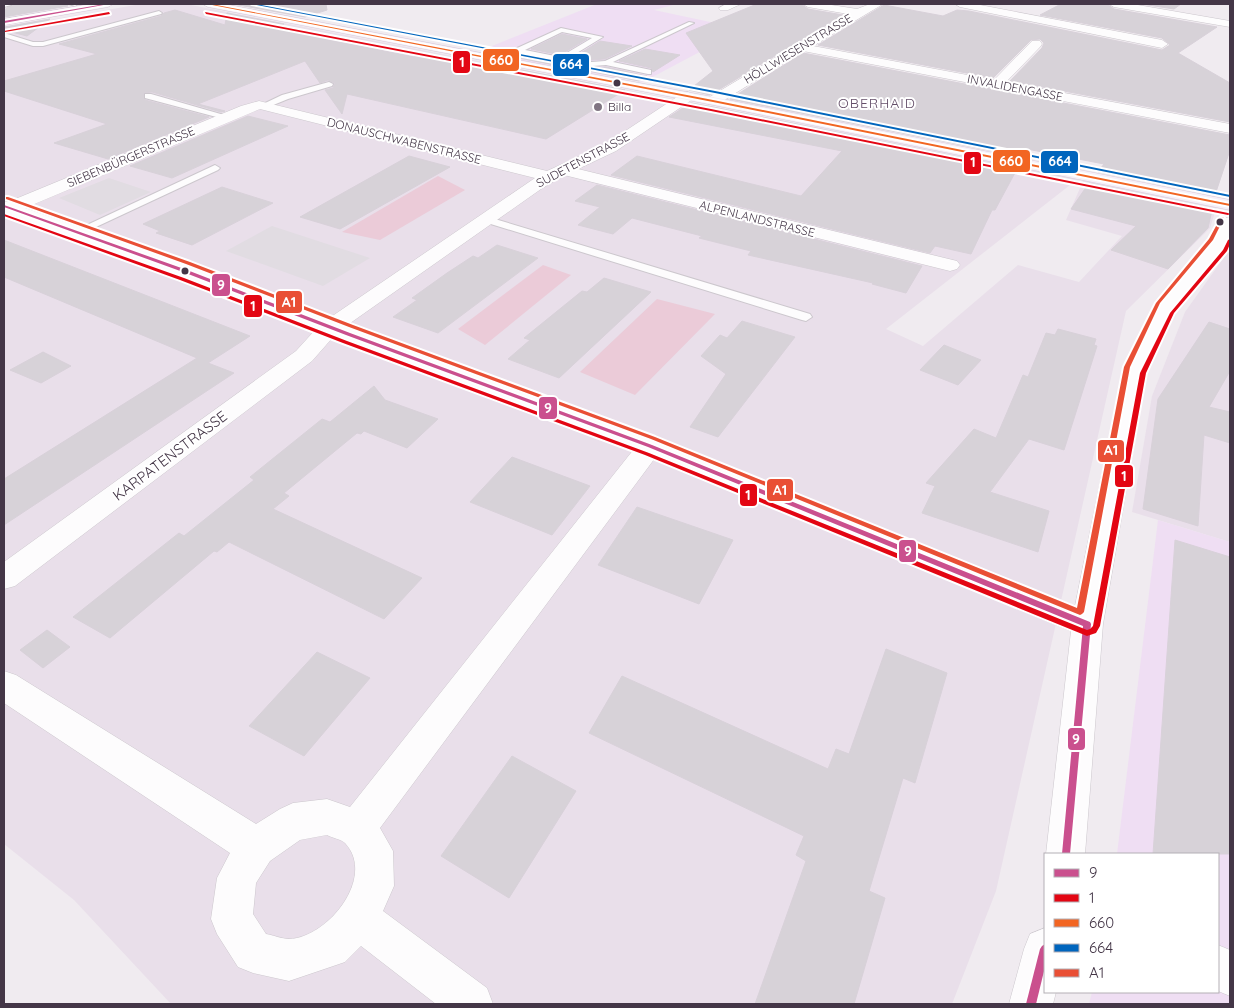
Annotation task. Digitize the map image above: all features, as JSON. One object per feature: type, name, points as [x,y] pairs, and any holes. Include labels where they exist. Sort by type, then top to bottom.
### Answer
[{"type":"main road","points":[[4,22],[108,4]]},
{"type":"main road","points":[[208,4],[688,96],[1230,205]]},
{"type":"street","points":[[724,8],[736,4]]},
{"type":"street","name":"HÖLLWIESENSTRASSE","points":[[808,4],[858,13]]},
{"type":"street","name":"HÖLLWIESENSTRASSE","points":[[713,101],[800,47],[858,13],[878,4]]},
{"type":"street","points":[[960,4],[1162,44]]},
{"type":"street","points":[[1114,4],[1230,24]]},
{"type":"street","points":[[1016,15],[1040,7]]},
{"type":"street","points":[[996,84],[1036,44]]},
{"type":"street","name":"INVALIDENGASSE","points":[[800,47],[1230,129]]},
{"type":"street","name":"SUDETENSTRASSE","points":[[330,327],[485,219],[557,173],[610,148],[688,96]]},
{"type":"street","name":"SIEBENBÜRGERSTRASSE","points":[[5,208],[227,116],[261,106]]},
{"type":"street","name":"DONAUSCHWABENSTRASSE","points":[[261,106],[557,173]]},
{"type":"street","name":"ALPENLANDSTRASSE","points":[[557,173],[950,265]]},
{"type":"street","points":[[5,208],[76,232],[650,446],[1087,624]]},
{"type":"street","points":[[1066,853],[1087,624],[1135,370],[1165,308],[1218,244],[1230,222]]},
{"type":"street","name":"KARPATENSTRASSE","points":[[4,578],[175,454],[304,356],[330,327]]},
{"type":"street","points":[[357,828],[650,446]]},
{"type":"street","points":[[4,685],[256,848]]},
{"type":"street","points":[[327,817],[357,828],[373,851],[374,886],[359,918],[330,946],[289,960],[253,952],[232,919],[237,878],[256,848],[293,822],[327,817]]},
{"type":"street","points":[[359,918],[471,1004]]},
{"type":"street","points":[[1031,1004],[1044,953]]},
{"type":"street","points":[[1219,967],[1230,974]]},
{"type":"lane","points":[[4,36],[33,44],[43,44],[159,13]]},
{"type":"lane","points":[[606,63],[691,24]]},
{"type":"lane","points":[[482,57],[518,51],[561,30],[599,37],[561,59]]},
{"type":"lane","points":[[4,43],[17,39]]},
{"type":"lane","points":[[518,51],[561,59],[577,65],[606,63],[648,72]]},
{"type":"lane","points":[[564,73],[577,65]]},
{"type":"lane","points":[[261,106],[329,84]]},
{"type":"lane","points":[[148,96],[227,116]]},
{"type":"lane","points":[[76,232],[215,168]]},
{"type":"lane","points":[[485,219],[806,317]]},
{"type":"shaded area","points":[[141,4],[186,4],[1079,178],[886,329],[923,346],[1018,265],[1079,282],[1122,236],[1066,220],[1084,179],[1217,206],[1210,228],[1126,311],[996,891],[952,1004],[171,1004],[74,900],[4,844],[4,28]]},
{"type":"shaded area","points":[[597,4],[677,4],[654,10],[743,29],[643,82],[502,58],[482,50]]},
{"type":"shaded area","points":[[438,176],[465,190],[380,240],[342,232]]},
{"type":"shaded area","points":[[109,178],[151,192],[100,215],[59,198]]},
{"type":"shaded area","points":[[272,226],[370,258],[323,286],[226,251]]},
{"type":"shaded area","points":[[1230,249],[1230,542],[1132,512],[1152,396],[1185,312]]},
{"type":"shaded area","points":[[543,265],[571,275],[485,345],[458,329]]},
{"type":"shaded area","points":[[657,299],[715,314],[635,395],[580,372]]},
{"type":"shaded area","points":[[1158,520],[1230,542],[1230,1004],[1089,1004],[1092,993],[1219,993],[1219,853],[1117,853]]},
{"type":"building","points":[[13,4],[67,4],[68,6],[4,17],[4,10]]},
{"type":"building","points":[[233,4],[326,4],[327,10],[305,17]]},
{"type":"building","points":[[757,4],[801,4],[808,9],[843,15],[710,95],[689,90],[713,71],[686,33]]},
{"type":"building","points":[[1061,4],[1107,4],[1114,9],[1217,27],[1178,53],[1230,83],[1230,122],[1010,81],[1042,48],[1044,43],[1040,39],[1031,40],[993,78],[818,45],[884,5],[943,16],[957,10],[969,11],[1162,50],[1170,45],[1162,38],[1040,15]]},
{"type":"building","points":[[1142,4],[1181,4],[1174,9]]},
{"type":"building","points":[[175,10],[225,25],[227,13],[284,24],[274,27],[314,35],[310,36],[414,57],[417,55],[476,67],[485,63],[625,90],[546,139],[347,94],[342,114],[325,90],[333,88],[335,83],[328,80],[320,83],[305,61],[198,104],[225,111],[221,112],[152,92],[144,93],[145,100],[209,117],[108,159],[54,143],[107,124],[4,91],[4,81],[97,54],[59,44],[161,16],[164,13]]},
{"type":"building","points":[[50,19],[27,36],[4,30],[4,27]]},
{"type":"building","points":[[562,34],[587,39],[560,55],[531,49]]},
{"type":"building","points":[[600,41],[632,46],[605,59],[578,61],[571,59]]},
{"type":"building","points":[[645,49],[680,55],[653,72],[651,68],[619,61]]},
{"type":"building","points":[[803,53],[1230,135],[1230,150],[1215,195],[1098,172],[1104,164],[1027,149],[1023,157],[730,99]]},
{"type":"building","points":[[517,55],[567,65],[564,67],[509,56]]},
{"type":"building","points":[[606,67],[647,76],[639,81],[578,69]]},
{"type":"building","points":[[691,103],[1017,169],[995,210],[992,210],[971,254],[935,246],[930,253],[611,175],[637,156],[801,196],[842,151],[669,117]]},
{"type":"building","points":[[248,116],[288,126],[172,178],[130,166]]},
{"type":"building","points":[[409,156],[450,167],[340,229],[300,217]]},
{"type":"building","points":[[1089,183],[1210,208],[1212,210],[1208,228],[1168,269],[1111,250],[1136,226],[1071,209]]},
{"type":"building","points":[[597,185],[922,266],[906,293],[873,283],[748,255],[751,251],[632,218],[613,234],[578,225],[600,207],[575,201]]},
{"type":"building","points":[[222,187],[273,203],[192,245],[156,233],[160,231],[143,224]]},
{"type":"building","points":[[4,240],[250,336],[208,363],[234,373],[4,525],[4,479],[197,358],[4,277]]},
{"type":"building","points":[[497,245],[538,258],[438,333],[393,317],[417,300],[412,298],[447,273],[473,256],[478,258]]},
{"type":"building","points":[[604,278],[651,292],[559,378],[508,359],[530,340],[524,338],[582,291],[587,292]]},
{"type":"building","points":[[742,321],[795,337],[718,437],[690,427],[726,374],[701,356],[720,335],[727,338]]},
{"type":"building","points":[[1209,322],[1230,329],[1230,371],[1209,407],[1230,412],[1230,443],[1204,435],[1198,526],[1143,509],[1158,399]]},
{"type":"building","points":[[1058,329],[1096,339],[1094,345],[1097,346],[1064,450],[1029,439],[990,492],[1049,511],[1038,552],[922,513],[935,486],[926,483],[974,429],[996,438],[1023,375],[1028,377],[1046,333],[1055,335]]},
{"type":"building","points":[[944,345],[981,360],[958,385],[920,370]]},
{"type":"building","points":[[43,352],[71,366],[41,383],[10,370]]},
{"type":"building","points":[[374,386],[385,400],[438,419],[407,448],[364,431],[361,434],[357,433],[284,493],[289,496],[273,509],[422,578],[384,619],[229,542],[217,552],[214,551],[110,638],[73,617],[179,533],[184,536],[254,480],[250,477],[322,419],[330,422]]},
{"type":"building","points":[[512,457],[590,486],[552,535],[470,502]]},
{"type":"building","points":[[637,507],[733,540],[699,604],[598,565]]},
{"type":"building","points":[[1175,540],[1230,557],[1230,854],[1153,853]]},
{"type":"building","points":[[47,630],[70,647],[43,668],[20,650]]},
{"type":"building","points":[[886,649],[947,673],[915,783],[903,778],[869,891],[885,898],[854,1004],[755,1004],[806,861],[796,855],[804,836],[589,733],[622,676],[828,769],[836,749],[849,754]]},
{"type":"building","points":[[317,652],[370,678],[304,756],[249,726]]},
{"type":"building","points":[[512,756],[576,791],[509,898],[441,856]]},
{"type":"transit line","name":"9","points":[[4,22],[108,4]]},
{"type":"transit line","name":"660","points":[[208,4],[713,101],[1230,205]]},
{"type":"transit line","name":"664","points":[[253,4],[715,92],[1230,196]]},
{"type":"transit line","name":"1","points":[[5,31],[109,13]]},
{"type":"transit line","name":"1","points":[[206,13],[711,110],[1228,214]]},
{"type":"transit line","name":"A1","points":[[7,198],[188,263],[351,326],[653,438],[1080,612],[1127,367],[1158,303],[1211,239],[1222,218]]},
{"type":"transit line","name":"9","points":[[4,206],[185,271],[348,334],[650,446],[1087,624]]},
{"type":"transit line","name":"1","points":[[4,215],[182,279],[345,342],[647,454],[1087,633],[1093,631],[1096,626],[1143,373],[1172,313],[1225,250],[1230,240]]},
{"type":"transit line","name":"9","points":[[1066,853],[1087,624]]},
{"type":"transit line","name":"9","points":[[1031,1004],[1044,953]]},
{"type":"place","name":"Billa","points":[[598,107]]},
{"type":"district","name":"OBERHAID","points":[[877,103]]}]
